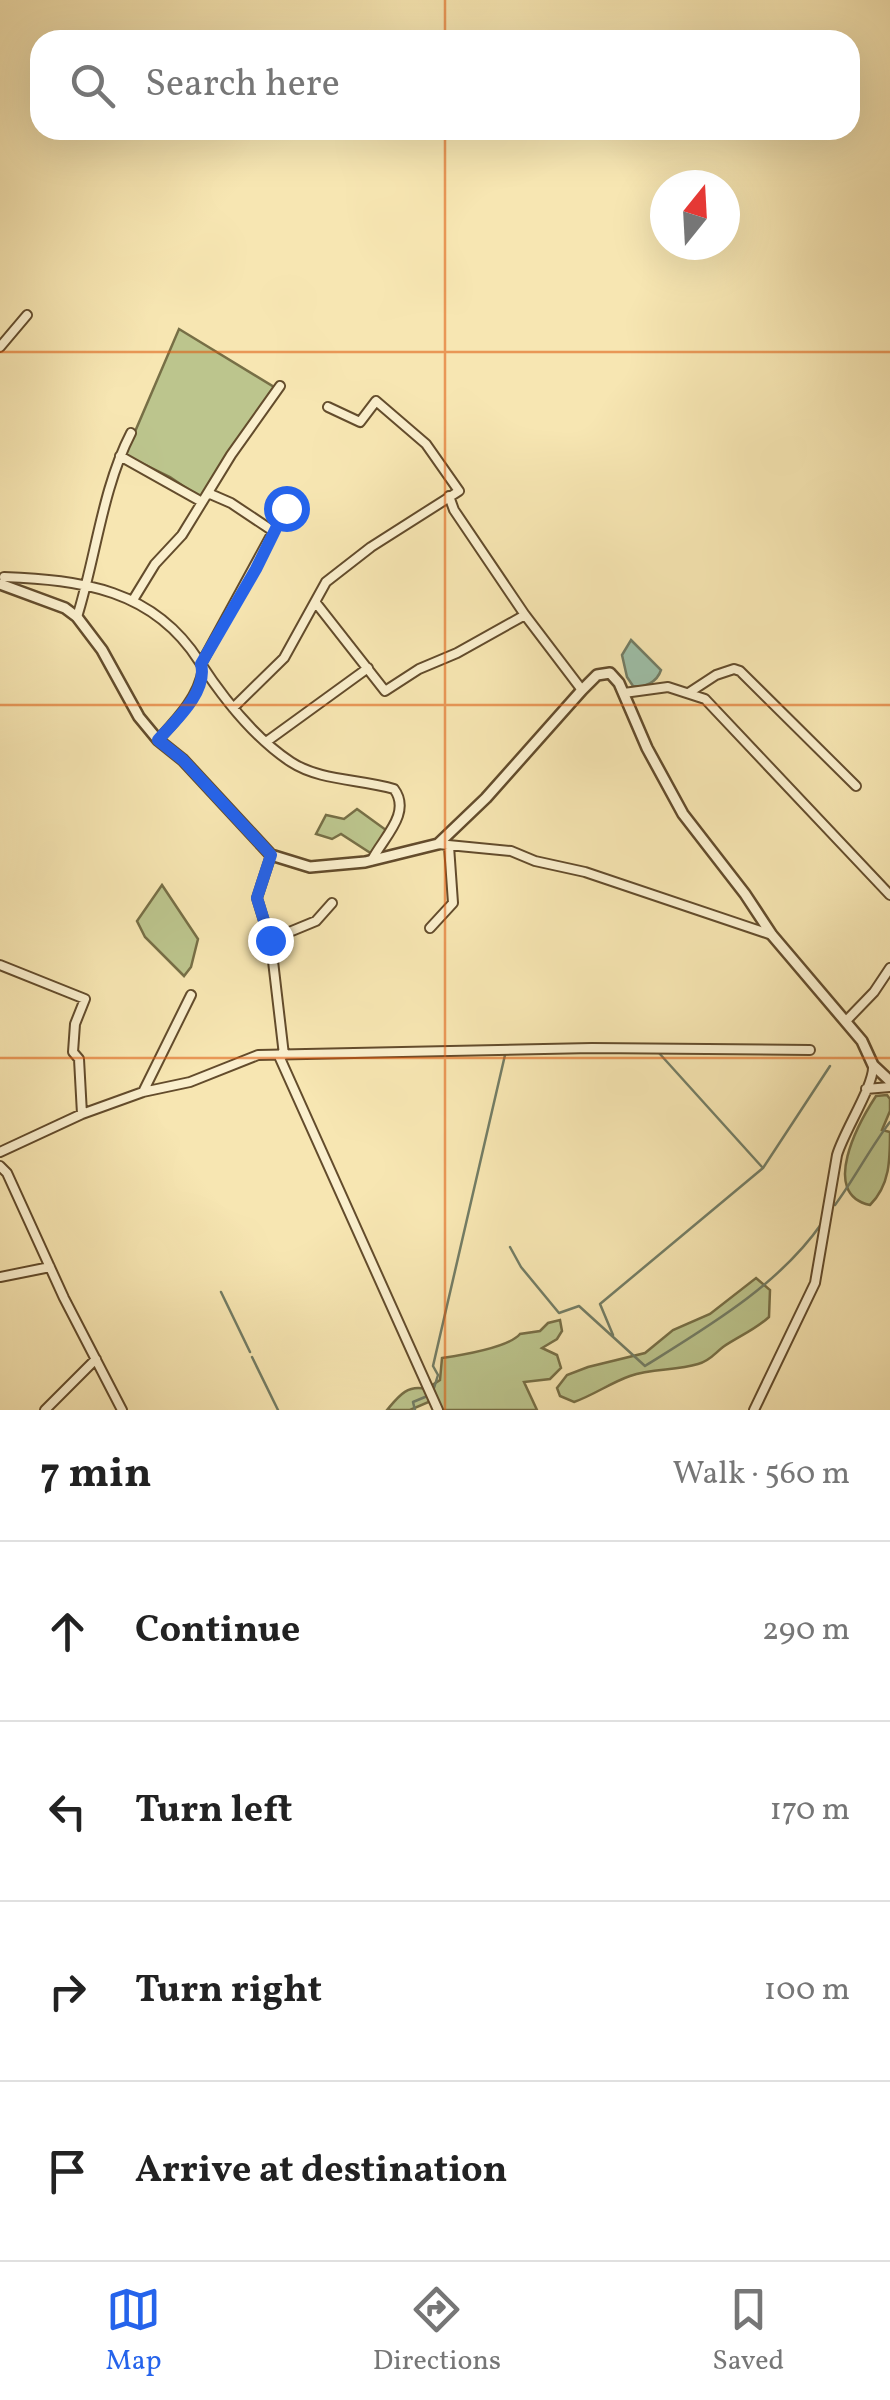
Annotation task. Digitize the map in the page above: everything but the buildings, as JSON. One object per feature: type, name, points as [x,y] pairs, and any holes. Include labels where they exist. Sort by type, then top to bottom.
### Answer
[{"type":"street","points":[[0,347],[27,315]]},
{"type":"street","points":[[133,600],[155,564],[182,535],[280,386]]},
{"type":"street","points":[[233,708],[284,658],[326,582],[370,547],[459,491],[426,444],[376,401],[360,422],[328,408]]},
{"type":"street","points":[[77,617],[120,456],[131,433]]},
{"type":"street","points":[[120,456],[202,502]]},
{"type":"street","points":[[208,493],[273,531]]},
{"type":"street","points":[[449,496],[454,510],[525,615],[582,690]]},
{"type":"street","points":[[158,740],[184,712],[200,684],[202,667],[273,531],[286,508],[292,507]]},
{"type":"street","points":[[3,580],[88,585],[133,600],[164,622],[233,708],[266,742],[303,770],[398,792],[401,811],[372,860]]},
{"type":"street","points":[[3,580],[77,617],[102,650],[139,717],[271,855],[310,867],[372,860],[444,845],[511,851],[772,936]]},
{"type":"street","points":[[316,604],[385,691],[419,669],[457,654],[525,615]]},
{"type":"street","points":[[266,742],[368,668]]},
{"type":"street","points":[[690,692],[716,675],[734,668],[740,671],[856,786]]},
{"type":"street","points":[[444,845],[582,690],[597,675],[610,673],[616,676],[647,748],[684,814],[772,936],[869,1049],[882,1081],[866,1090],[843,1135],[815,1283],[754,1410]]},
{"type":"street","points":[[624,693],[668,687],[690,692],[716,708],[890,895]]},
{"type":"street","points":[[430,928],[453,903],[444,845]]},
{"type":"street","points":[[271,855],[257,898],[270,940],[282,1056],[438,1410]]},
{"type":"street","points":[[270,940],[316,920],[332,903]]},
{"type":"street","points":[[0,965],[85,999],[74,1024],[73,1052],[79,1058],[82,1114]]},
{"type":"street","points":[[846,1022],[890,968]]},
{"type":"street","points":[[143,1092],[191,995]]},
{"type":"street","points":[[0,1152],[82,1114],[143,1092],[190,1082],[258,1055],[592,1048],[810,1050]]},
{"type":"street","points":[[0,1166],[122,1410]]},
{"type":"street","points":[[0,1277],[50,1267]]},
{"type":"street","points":[[45,1410],[96,1359]]},
{"type":"green space","points":[[179,329],[274,387],[201,498],[170,477],[125,455]]},
{"type":"green space","points":[[357,809],[386,830],[372,854],[341,834],[332,839],[316,834],[326,815],[344,819]]},
{"type":"green space","points":[[162,885],[198,939],[191,967],[184,976],[145,937],[137,921]]},
{"type":"green space","points":[[887,1095],[890,1111],[882,1130],[890,1132],[888,1172],[870,1205],[855,1198],[847,1187],[845,1173],[861,1122],[876,1096]]},
{"type":"green space","points":[[756,1278],[770,1290],[769,1317],[706,1361],[630,1376],[574,1402],[560,1396],[557,1388],[567,1375],[645,1353],[673,1330],[710,1314]]},
{"type":"green space","points":[[560,1320],[562,1331],[557,1339],[542,1348],[557,1355],[561,1368],[550,1379],[524,1382],[537,1410],[439,1410],[433,1400],[410,1410],[387,1410],[408,1390],[426,1389],[440,1380],[442,1358],[495,1347]]},
{"type":"shaded area","points":[[631,640],[661,670],[646,685],[633,686],[627,677],[622,655]]},
{"type":"waterway","points":[[659,1053],[762,1167]]},
{"type":"waterway","points":[[434,1388],[438,1375],[433,1366],[505,1055]]},
{"type":"waterway","points":[[613,1335],[600,1304],[763,1168],[830,1066]]},
{"type":"waterway","points":[[835,1205],[890,1122]]},
{"type":"waterway","points":[[510,1247],[521,1267],[559,1313],[579,1306],[645,1366],[718,1320],[764,1285],[822,1223]]},
{"type":"waterway","points":[[221,1292],[250,1352]]},
{"type":"waterway","points":[[252,1357],[278,1410]]},
{"type":"waterway","points":[[415,1410],[413,1402],[425,1397]]},
{"type":"route","points":[[270,940],[257,898],[271,855],[183,760],[158,740],[184,712],[200,684],[201,664],[286,508]]}]
